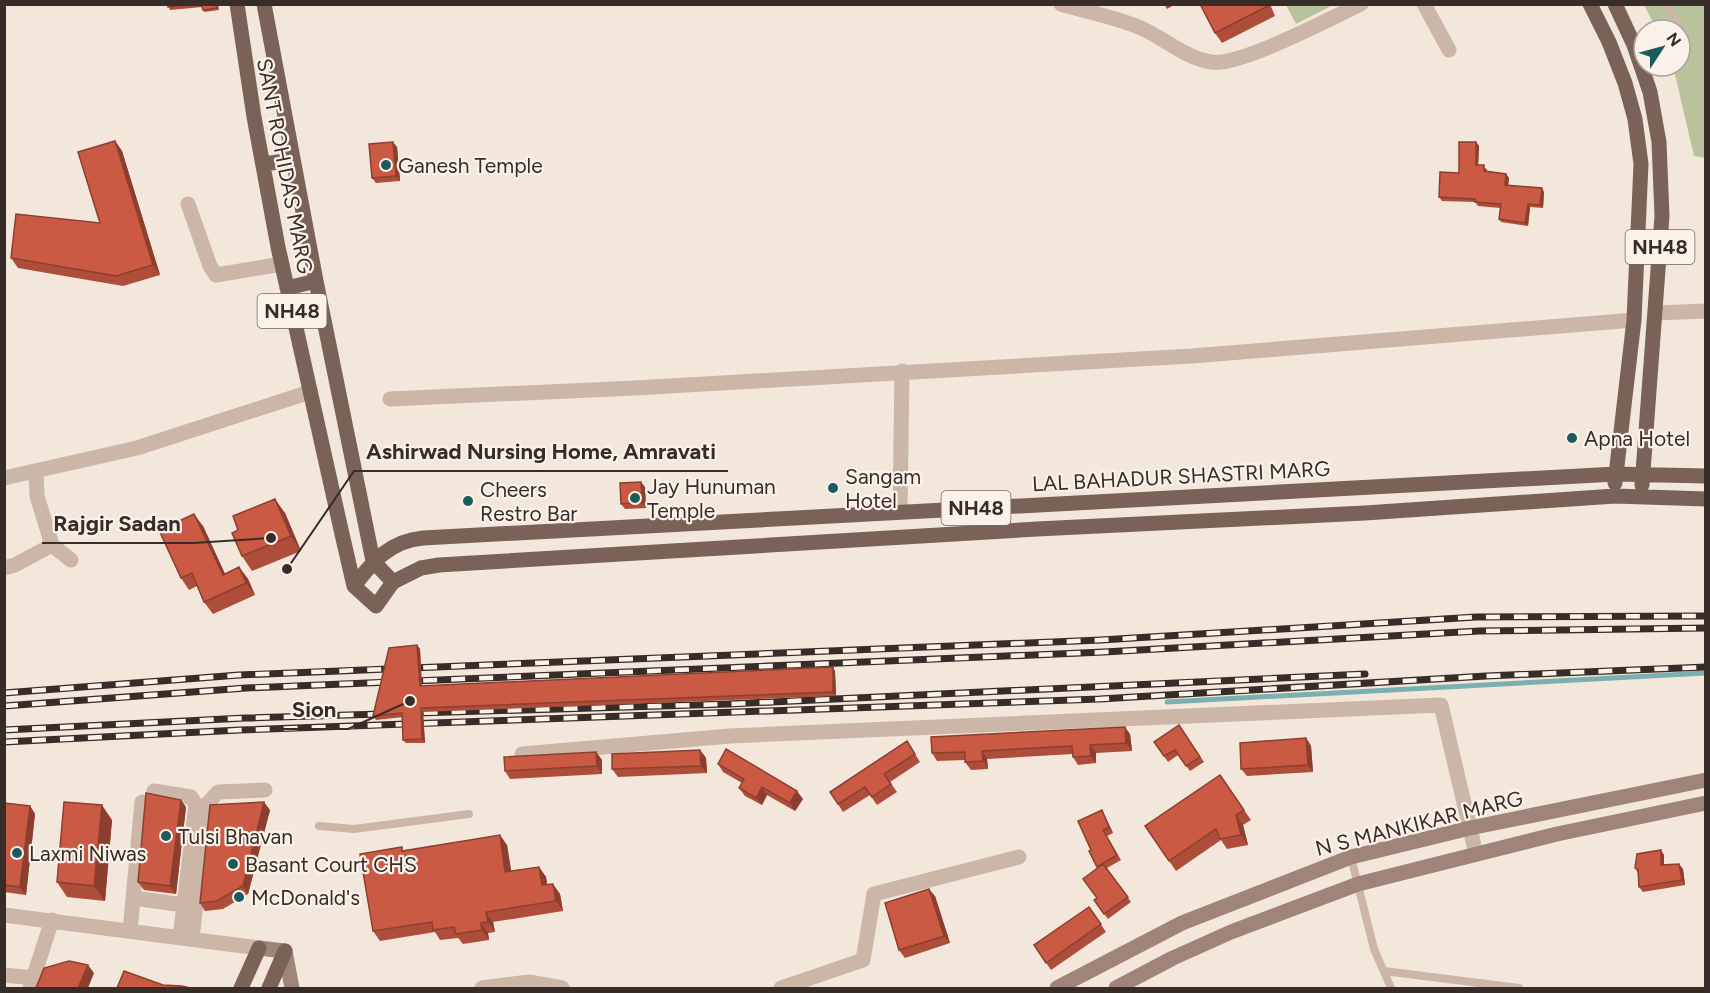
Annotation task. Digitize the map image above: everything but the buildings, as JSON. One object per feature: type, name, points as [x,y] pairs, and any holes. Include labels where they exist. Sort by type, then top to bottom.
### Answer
[{"type":"main road","name":"SANT ROHIDAS MARG","points":[[237,4],[241,44],[282,264],[354,586]]},
{"type":"main road","name":"SANT ROHIDAS MARG","points":[[264,4],[316,281],[373,561]]},
{"type":"main road","points":[[1590,4],[1609,42],[1624,82],[1635,119],[1641,164],[1634,320],[1615,496]]},
{"type":"main road","name":"NH48","points":[[1615,4],[1632,32]]},
{"type":"main road","name":"NH48","points":[[1641,497],[1662,216],[1659,142],[1647,78]]},
{"type":"main road","points":[[262,164],[293,160]]},
{"type":"main road","points":[[287,288],[316,281]]},
{"type":"main road","name":"LAL BAHADUR SHASTRI MARG","points":[[354,586],[373,561],[410,539],[1616,474],[1706,476]]},
{"type":"main road","name":"NH48","points":[[354,586],[376,606],[393,582],[421,568],[439,565],[978,532],[1365,513],[1615,496],[1706,499]]},
{"type":"main road","points":[[978,508],[978,532]]},
{"type":"main road","points":[[373,561],[393,582]]},
{"type":"main road","name":"N S MANKIKAR MARG","points":[[1057,988],[1160,934],[1221,906],[1350,857],[1470,828],[1706,780]]},
{"type":"main road","points":[[1593,803],[1597,826]]},
{"type":"main road","points":[[1116,988],[1173,958],[1231,932],[1358,884],[1476,854],[1706,803]]},
{"type":"main road","points":[[1272,887],[1282,913]]},
{"type":"main road","points":[[1160,934],[1173,958]]},
{"type":"main road","points":[[241,988],[259,948],[285,951]]},
{"type":"main road","points":[[269,988],[285,951]]},
{"type":"main road","points":[[285,951],[292,988]]},
{"type":"street","points":[[1061,4],[1141,28],[1190,55],[1212,62],[1234,60],[1256,52],[1361,4]]},
{"type":"street","points":[[1424,4],[1449,50]]},
{"type":"street","points":[[188,204],[210,266],[216,275],[282,264]]},
{"type":"street","points":[[1656,313],[1706,311]]},
{"type":"street","points":[[390,399],[635,388],[1192,356],[1634,320]]},
{"type":"street","points":[[900,511],[902,372]]},
{"type":"street","points":[[4,478],[137,448],[310,392]]},
{"type":"street","points":[[36,472],[37,495],[52,545],[71,560]]},
{"type":"street","points":[[4,568],[15,565],[52,545]]},
{"type":"street","points":[[522,754],[730,736],[1441,705],[1476,854]]},
{"type":"street","points":[[186,938],[207,804],[218,792],[266,790]]},
{"type":"street","points":[[154,791],[191,797],[196,805],[184,905],[186,938]]},
{"type":"street","points":[[130,931],[142,802]]},
{"type":"street","points":[[781,988],[862,960],[874,894],[1019,857]]},
{"type":"street","points":[[133,898],[184,905]]},
{"type":"street","points":[[4,915],[259,948]]},
{"type":"street","points":[[4,975],[32,983],[52,920]]},
{"type":"street","points":[[482,988],[529,982],[562,988]]},
{"type":"lane","points":[[1666,4],[1674,18]]},
{"type":"lane","points":[[319,826],[354,829],[469,814]]},
{"type":"lane","points":[[1350,857],[1374,949],[1391,988]]},
{"type":"lane","points":[[1384,971],[1520,988]]},
{"type":"green space","points":[[1286,5],[1333,5],[1296,24]]},
{"type":"green space","points":[[1644,5],[1705,5],[1705,158],[1694,156],[1676,78],[1692,78],[1692,18],[1651,18]]},
{"type":"waterway","points":[[1167,702],[1706,673]]},
{"type":"railway","points":[[4,693],[239,675],[1101,640],[1476,617],[1706,616]]},
{"type":"railway","points":[[4,706],[246,688],[1104,652],[1479,631],[1706,628]]},
{"type":"railway","points":[[4,742],[240,730],[1100,699],[1486,676],[1706,667]]},
{"type":"railway","points":[[4,730],[245,718],[729,704],[1365,674]]},
{"type":"place","name":"Ganesh Temple","points":[[386,165]]},
{"type":"place","name":"Apna Hotel","points":[[1572,438]]},
{"type":"place","name":"Sangam Hotel","points":[[833,488]]},
{"type":"place","name":"Jay Hunuman Temple","points":[[635,498]]},
{"type":"place","name":"Cheers Restro Bar","points":[[468,501]]},
{"type":"place","name":"Rajgir Sadan","points":[[271,538]]},
{"type":"place","name":"Ashirwad Nursing Home, Amravati","points":[[287,569]]},
{"type":"place","name":"Sion","points":[[410,701]]},
{"type":"place","name":"Tulsi Bhavan","points":[[166,836]]},
{"type":"place","name":"Laxmi Niwas","points":[[17,853]]},
{"type":"place","name":"Basant Court CHS","points":[[233,864]]},
{"type":"place","name":"McDonald's","points":[[239,897]]}]
